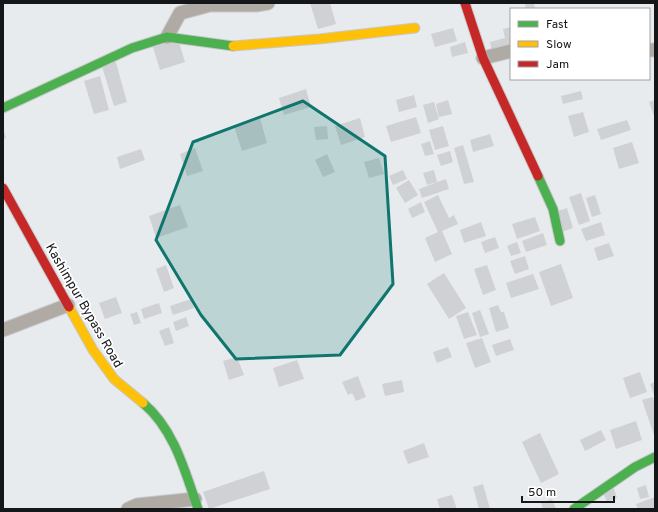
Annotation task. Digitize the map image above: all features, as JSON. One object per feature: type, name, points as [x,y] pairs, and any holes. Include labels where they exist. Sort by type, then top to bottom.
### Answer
[{"type":"street","points":[[167,37],[180,13],[210,6],[256,5],[268,3]]},
{"type":"street","points":[[465,3],[483,58],[553,209],[560,241]]},
{"type":"street","points":[[3,108],[132,48],[167,37],[230,46],[319,39],[415,28]]},
{"type":"street","points":[[483,58],[510,51]]},
{"type":"street","name":"Kashimpur Bypass Road","points":[[3,188],[93,350],[114,379],[154,412],[168,432],[183,465],[196,504]]},
{"type":"street","points":[[3,330],[68,305]]},
{"type":"street","points":[[574,509],[595,493],[655,456]]},
{"type":"street","points":[[128,509],[137,505],[196,504]]},
{"type":"highlighted area","points":[[303,101],[385,156],[393,284],[340,355],[236,359],[201,315],[156,240],[193,142]]},
{"type":"building","points":[[310,3],[330,3],[336,24],[318,29]]},
{"type":"building","points":[[534,3],[535,8],[526,8],[525,4]]},
{"type":"building","points":[[510,27],[510,48],[492,52],[490,42],[505,38],[503,29]]},
{"type":"building","points":[[453,28],[457,41],[435,47],[431,34]]},
{"type":"building","points":[[178,39],[185,62],[160,70],[153,47]]},
{"type":"building","points":[[465,42],[468,53],[452,57],[450,47]]},
{"type":"building","points":[[115,59],[127,102],[114,106],[101,63]]},
{"type":"building","points":[[100,76],[109,110],[94,114],[84,81]]},
{"type":"building","points":[[306,89],[311,107],[284,115],[279,98]]},
{"type":"building","points":[[581,91],[583,99],[563,104],[561,96]]},
{"type":"building","points":[[414,95],[417,107],[399,112],[396,100]]},
{"type":"building","points":[[448,100],[452,114],[439,117],[436,104]]},
{"type":"building","points":[[655,100],[655,119],[649,102]]},
{"type":"building","points":[[434,102],[439,119],[428,123],[423,105]]},
{"type":"building","points":[[583,112],[589,132],[574,137],[568,116]]},
{"type":"building","points":[[416,117],[421,133],[391,142],[386,126]]},
{"type":"building","points":[[260,118],[267,143],[242,151],[234,126]]},
{"type":"building","points":[[360,118],[365,137],[341,145],[335,126]]},
{"type":"building","points":[[627,120],[631,130],[601,140],[597,129]]},
{"type":"building","points":[[327,126],[328,139],[316,140],[314,127]]},
{"type":"building","points":[[443,126],[449,146],[435,150],[429,130]]},
{"type":"building","points":[[3,128],[6,138],[3,139]]},
{"type":"building","points":[[490,134],[494,146],[473,152],[470,140]]},
{"type":"building","points":[[430,141],[434,154],[425,156],[421,144]]},
{"type":"building","points":[[632,142],[639,163],[619,169],[613,148]]},
{"type":"building","points":[[463,145],[474,182],[464,184],[454,148]]},
{"type":"building","points":[[195,148],[203,171],[187,176],[180,154]]},
{"type":"building","points":[[141,149],[145,160],[120,169],[117,157]]},
{"type":"building","points":[[450,151],[453,162],[441,166],[437,155]]},
{"type":"building","points":[[327,154],[335,172],[323,177],[315,160]]},
{"type":"building","points":[[379,158],[384,174],[369,178],[364,162]]},
{"type":"building","points":[[403,170],[407,179],[393,185],[389,176]]},
{"type":"building","points":[[434,170],[437,182],[427,185],[423,173]]},
{"type":"building","points":[[446,179],[449,189],[422,198],[419,189]]},
{"type":"building","points":[[409,180],[418,195],[405,203],[396,188]]},
{"type":"building","points":[[581,193],[590,221],[579,225],[569,197]]},
{"type":"building","points":[[438,195],[449,218],[454,215],[458,224],[442,231],[452,254],[435,262],[425,238],[438,232],[424,202]]},
{"type":"building","points":[[595,195],[601,214],[592,217],[586,198]]},
{"type":"building","points":[[421,202],[425,212],[412,218],[408,209]]},
{"type":"building","points":[[180,205],[188,227],[156,238],[149,216]]},
{"type":"building","points":[[567,208],[573,228],[562,232],[555,212]]},
{"type":"building","points":[[535,217],[540,231],[517,239],[512,224]]},
{"type":"building","points":[[481,222],[486,236],[464,243],[460,230]]},
{"type":"building","points":[[601,222],[605,235],[586,241],[581,229]]},
{"type":"building","points":[[543,233],[547,245],[526,252],[522,241]]},
{"type":"building","points":[[495,237],[499,248],[485,253],[481,242]]},
{"type":"building","points":[[517,242],[521,253],[511,256],[507,246]]},
{"type":"building","points":[[609,243],[614,256],[598,261],[594,248]]},
{"type":"building","points":[[525,256],[529,269],[515,274],[510,261]]},
{"type":"building","points":[[561,264],[573,298],[551,306],[539,272]]},
{"type":"building","points":[[166,265],[174,288],[164,292],[156,269]]},
{"type":"building","points":[[487,265],[496,290],[483,295],[474,269]]},
{"type":"building","points":[[444,273],[466,308],[449,319],[427,284]]},
{"type":"building","points":[[533,274],[539,289],[511,298],[506,283]]},
{"type":"building","points":[[116,297],[122,313],[105,319],[99,303]]},
{"type":"building","points":[[191,299],[194,308],[173,315],[170,306]]},
{"type":"building","points":[[159,303],[162,313],[144,319],[141,309]]},
{"type":"building","points":[[498,305],[501,312],[504,312],[509,328],[496,332],[489,308]]},
{"type":"building","points":[[480,310],[489,334],[480,337],[472,313]]},
{"type":"building","points":[[137,312],[141,323],[134,325],[130,314]]},
{"type":"building","points":[[468,312],[477,335],[464,339],[456,316]]},
{"type":"building","points":[[186,317],[189,326],[176,331],[173,322]]},
{"type":"building","points":[[169,327],[174,343],[165,346],[159,331]]},
{"type":"building","points":[[482,338],[491,362],[475,368],[466,343]]},
{"type":"building","points":[[510,339],[514,350],[496,356],[492,345]]},
{"type":"building","points":[[448,347],[452,357],[437,363],[433,352]]},
{"type":"building","points":[[237,357],[244,375],[229,380],[223,361]]},
{"type":"building","points":[[297,360],[304,379],[279,387],[273,368]]},
{"type":"building","points":[[640,372],[647,392],[630,398],[623,378]]},
{"type":"building","points":[[358,376],[366,397],[356,401],[352,393],[348,395],[342,382]]},
{"type":"building","points":[[402,380],[404,392],[385,396],[382,384]]},
{"type":"building","points":[[655,382],[655,398],[650,384]]},
{"type":"building","points":[[653,397],[655,403],[655,438],[642,400]]},
{"type":"building","points":[[636,421],[642,440],[616,449],[610,430]]},
{"type":"building","points":[[601,430],[606,440],[585,451],[580,440]]},
{"type":"building","points":[[540,433],[559,474],[541,483],[522,442]]},
{"type":"building","points":[[424,443],[429,457],[408,464],[403,451]]},
{"type":"building","points":[[264,471],[270,489],[209,509],[203,492]]},
{"type":"building","points":[[483,484],[490,509],[479,509],[473,487]]},
{"type":"building","points":[[646,485],[649,497],[640,499],[637,488]]},
{"type":"building","points":[[613,486],[617,498],[607,502],[602,490]]},
{"type":"building","points":[[452,495],[457,509],[440,509],[437,499]]},
{"type":"building","points":[[655,497],[655,509],[638,509],[636,504]]},
{"type":"building","points":[[552,499],[556,509],[543,509],[541,503]]},
{"type":"traffic: fast","points":[[3,108],[132,48],[167,37],[233,46]]},
{"type":"traffic: fast","points":[[538,176],[553,209],[560,241]]},
{"type":"traffic: fast","points":[[143,403],[154,413],[171,438],[183,466],[198,509]]},
{"type":"traffic: fast","points":[[574,509],[635,467],[655,457]]},
{"type":"traffic: slow","points":[[233,46],[319,39],[415,28]]},
{"type":"traffic: slow","points":[[69,307],[93,350],[114,379],[143,403]]},
{"type":"traffic: jam","points":[[465,3],[483,58],[538,176]]},
{"type":"traffic: jam","points":[[3,188],[69,307]]}]
